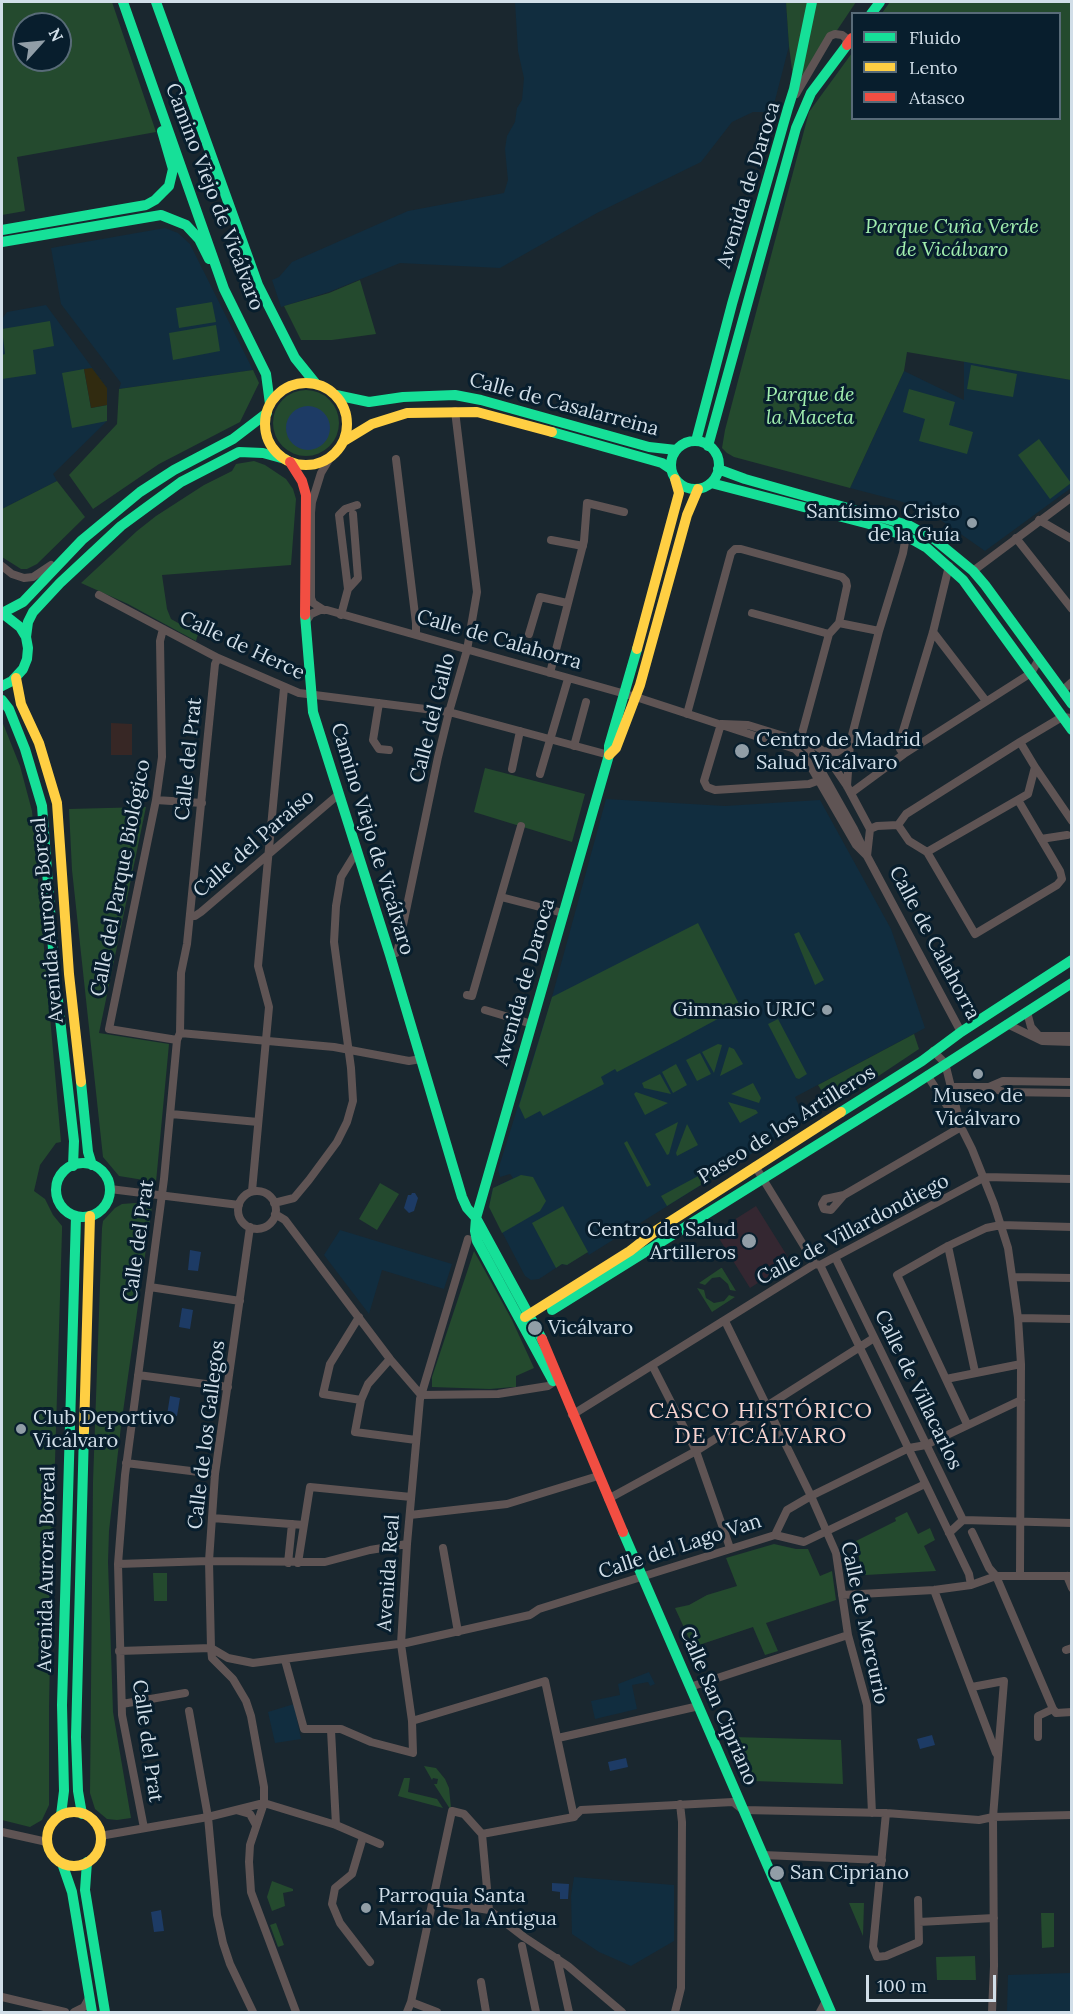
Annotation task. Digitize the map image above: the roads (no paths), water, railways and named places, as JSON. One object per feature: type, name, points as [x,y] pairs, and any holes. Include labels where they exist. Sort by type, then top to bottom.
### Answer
[{"type":"main road","name":"Camino Viejo de Vicálvaro","points":[[123,2],[224,289],[266,374],[268,409]]},
{"type":"main road","name":"Camino Viejo de Vicálvaro","points":[[156,2],[258,285],[295,358],[316,384]]},
{"type":"main road","points":[[788,108],[812,2]]},
{"type":"main road","name":"Avenida de Daroca","points":[[708,446],[796,128],[811,93],[850,41]]},
{"type":"main road","points":[[2,230],[146,205],[155,200],[169,186],[174,169],[161,126],[160,106]]},
{"type":"main road","name":"Avenida de Daroca","points":[[696,441],[744,260],[788,108]]},
{"type":"main road","points":[[2,242],[161,215],[186,225],[194,232],[224,289]]},
{"type":"main road","points":[[2,686],[16,678],[23,669],[27,659],[28,622],[33,612],[60,583],[121,526],[181,482],[239,452],[263,453],[304,465],[318,464],[330,458],[344,441],[348,424],[346,414],[336,395],[316,384],[302,383],[290,386],[279,393],[268,409],[233,439],[174,470],[140,492],[82,540],[23,602],[2,613],[16,622],[26,637]]},
{"type":"main road","name":"Calle de Casalarreina","points":[[336,395],[369,402],[403,397],[455,395],[481,400],[649,447],[676,450]]},
{"type":"main road","points":[[268,409],[265,424],[270,444],[288,461]]},
{"type":"main road","name":"Calle de Casalarreina","points":[[344,441],[359,431],[407,413],[477,412],[662,463],[673,474]]},
{"type":"main road","points":[[696,441],[708,446],[717,456],[718,469],[711,483],[698,489],[685,487],[673,474],[673,456],[676,450],[689,442],[696,441]]},
{"type":"main road","name":"Camino Viejo de Vicálvaro","points":[[288,461],[302,481],[306,495],[305,623],[310,694],[462,1197],[467,1209],[476,1218]]},
{"type":"main road","points":[[718,469],[745,479],[908,525],[934,539],[973,571],[1071,704]]},
{"type":"main road","name":"Avenida de Daroca","points":[[476,1218],[609,756],[616,748],[630,696],[679,494],[673,474]]},
{"type":"main road","points":[[711,483],[869,524],[906,536],[927,548],[963,580],[1031,674],[1067,717],[1071,730]]},
{"type":"main road","name":"Avenida de Daroca","points":[[630,696],[687,514],[698,489]]},
{"type":"main road","points":[[906,536],[908,525]]},
{"type":"main road","points":[[963,580],[973,571]]},
{"type":"main road","name":"Avenida Aurora Boreal","points":[[16,678],[21,704],[39,743],[57,803],[69,974],[92,1165]]},
{"type":"main road","name":"Avenida Aurora Boreal","points":[[2,700],[9,709],[25,749],[42,806],[55,975],[74,1141],[73,1166]]},
{"type":"main road","name":"Paseo de los Artilleros","points":[[527,1318],[755,1166],[922,1061],[961,1032],[1071,960]]},
{"type":"main road","name":"Paseo de los Artilleros","points":[[527,1318],[765,1182],[969,1047],[1071,983]]},
{"type":"main road","name":"Calle de Calahorra","points":[[961,1032],[969,1047]]},
{"type":"main road","points":[[922,1061],[927,1075]]},
{"type":"main road","points":[[79,1164],[92,1165],[105,1174],[110,1189],[109,1198],[98,1213],[90,1216],[76,1216],[66,1211],[57,1195],[57,1186],[65,1170],[79,1164]]},
{"type":"main road","name":"Avenida Aurora Boreal","points":[[61,1815],[70,1368],[76,1216]]},
{"type":"main road","name":"Avenida Aurora Boreal","points":[[82,1814],[78,1791],[76,1737],[90,1216]]},
{"type":"main road","name":"Calle San Cipriano","points":[[476,1218],[475,1236],[492,1268],[527,1318]]},
{"type":"main road","name":"Calle San Cipriano","points":[[476,1218],[517,1296],[572,1415],[831,2013]]},
{"type":"main road","points":[[75,1812],[82,1814],[92,1820],[100,1836],[99,1848],[87,1862],[75,1866],[62,1863],[52,1855],[47,1842],[49,1829],[61,1815],[75,1812]]},
{"type":"main road","points":[[87,1862],[85,1890],[105,2013]]},
{"type":"main road","points":[[62,1863],[72,1892],[92,2013]]},
{"type":"street","name":"Avenida de Daroca","points":[[788,108],[830,36],[837,33],[850,41]]},
{"type":"street","name":"Calle del Gallo","points":[[390,955],[396,953],[398,949],[449,712],[467,650],[477,592],[455,411]]},
{"type":"street","points":[[324,610],[313,603],[310,598],[311,513],[321,473],[330,458]]},
{"type":"street","points":[[396,459],[416,635]]},
{"type":"street","points":[[973,571],[1071,497]]},
{"type":"street","points":[[550,673],[583,546],[587,503],[624,512]]},
{"type":"street","points":[[341,615],[348,589],[339,515],[345,509],[357,505]]},
{"type":"street","points":[[348,589],[358,578],[353,514]]},
{"type":"street","points":[[1039,520],[1071,539]]},
{"type":"street","points":[[849,790],[850,743],[906,536]]},
{"type":"street","points":[[1016,538],[1071,609]]},
{"type":"street","points":[[2,566],[18,576],[33,577],[82,540]]},
{"type":"street","points":[[551,540],[583,546]]},
{"type":"street","points":[[687,714],[731,553],[735,549],[741,549],[842,577],[846,581],[847,586],[839,622],[829,634],[800,741]]},
{"type":"street","points":[[904,754],[900,749],[900,741],[933,632],[949,566]]},
{"type":"street","name":"Calle de Herce","points":[[99,595],[218,658],[298,693],[449,712],[609,756]]},
{"type":"street","name":"Calle de Calahorra","points":[[529,634],[540,597],[567,603]]},
{"type":"street","points":[[305,623],[311,614],[324,610]]},
{"type":"street","name":"Calle de Calahorra","points":[[324,610],[630,696],[795,749],[808,762],[856,845],[867,856]]},
{"type":"street","points":[[752,612],[829,634]]},
{"type":"street","points":[[839,622],[879,631]]},
{"type":"street","name":"Calle del Parque Biológico","points":[[163,628],[160,641],[162,756],[156,800],[109,1029],[334,1047],[409,1061],[421,1059]]},
{"type":"street","points":[[933,632],[986,701]]},
{"type":"street","name":"Calle del Prat","points":[[144,1828],[122,1704],[118,1564],[126,1463],[162,1197],[179,1036],[181,973],[190,915],[215,664],[218,658]]},
{"type":"street","points":[[849,790],[1031,674],[1039,658]]},
{"type":"street","points":[[540,774],[568,679]]},
{"type":"street","points":[[1062,691],[1071,682]]},
{"type":"street","points":[[252,1191],[269,1007],[258,966],[284,688]]},
{"type":"street","name":"Calle de Calahorra","points":[[574,746],[586,702]]},
{"type":"street","points":[[379,703],[373,740],[379,748],[389,750]]},
{"type":"street","points":[[823,751],[849,790],[870,829],[877,826],[898,825],[906,814],[1020,742],[1067,717]]},
{"type":"street","points":[[721,724],[704,781],[707,787],[715,790],[809,784],[818,781]]},
{"type":"street","name":"Calle de Calahorra","points":[[721,724],[748,725],[813,744],[823,751]]},
{"type":"street","points":[[512,769],[520,731]]},
{"type":"street","name":"Calle de Calahorra","points":[[800,741],[816,760],[855,829],[867,856],[961,1032]]},
{"type":"street","points":[[1020,742],[1071,821]]},
{"type":"street","points":[[823,751],[837,752],[850,743]]},
{"type":"street","name":"Calle de Calahorra","points":[[927,852],[1028,794],[1035,767]]},
{"type":"street","name":"Calle del Paraíso","points":[[190,915],[195,916],[201,912],[339,794]]},
{"type":"street","points":[[156,800],[202,803]]},
{"type":"street","name":"Calle de Calahorra","points":[[898,825],[909,841],[927,852],[975,934],[1058,885],[1062,879],[1018,800]]},
{"type":"street","points":[[467,995],[472,996],[522,826]]},
{"type":"street","name":"Calle de Calahorra","points":[[867,856],[870,829]]},
{"type":"street","points":[[1041,839],[1067,835]]},
{"type":"street","points":[[274,1203],[294,1198],[337,1142],[347,1122],[353,1101],[349,1051],[334,942],[336,906],[341,877],[357,851]]},
{"type":"street","points":[[501,897],[563,913]]},
{"type":"street","points":[[485,1010],[532,1024]]},
{"type":"street","points":[[1027,1012],[1031,1027],[1040,1036],[1071,1036]]},
{"type":"street","points":[[1007,1024],[1042,1041],[1071,1042]]},
{"type":"street","points":[[933,1051],[945,1063],[961,1127]]},
{"type":"street","points":[[927,1075],[961,1127],[984,1178],[1008,1248],[1022,1364],[1020,1575]]},
{"type":"street","points":[[989,1087],[1003,1081],[1071,1082]]},
{"type":"street","points":[[952,1088],[989,1087],[1004,1092],[1071,1093]]},
{"type":"street","points":[[171,1114],[258,1122]]},
{"type":"street","points":[[844,1195],[961,1127]]},
{"type":"street","name":"Calle de Villacarlos","points":[[755,1166],[818,1264],[860,1346],[973,1583]]},
{"type":"street","name":"Calle de Villardondiego","points":[[572,1415],[818,1264],[984,1178],[1071,1179]]},
{"type":"street","points":[[110,1189],[239,1205]]},
{"type":"street","points":[[252,1191],[268,1194],[274,1203],[273,1220],[265,1227],[250,1227],[242,1220],[238,1210],[244,1196],[252,1191]]},
{"type":"street","points":[[275,1214],[285,1220],[390,1359],[421,1395]]},
{"type":"street","points":[[967,1424],[897,1275],[948,1246],[986,1228],[1001,1225],[1071,1227]]},
{"type":"street","name":"Calle de los Gallegos","points":[[211,1648],[209,1561],[215,1474],[250,1227]]},
{"type":"street","points":[[421,1395],[468,1239]]},
{"type":"street","points":[[948,1246],[975,1372]]},
{"type":"street","name":"Calle de Villacarlos","points":[[835,1257],[963,1520]]},
{"type":"street","points":[[1012,1277],[1071,1278]]},
{"type":"street","points":[[150,1287],[240,1301]]},
{"type":"street","points":[[359,1317],[330,1364],[322,1394],[361,1401]]},
{"type":"street","points":[[1018,1318],[1071,1319]]},
{"type":"street","name":"Calle de Mercurio","points":[[725,1321],[811,1496],[836,1553],[848,1635],[867,1705],[872,1813]]},
{"type":"street","points":[[608,1499],[696,1451],[874,1338]]},
{"type":"street","points":[[390,1359],[368,1384],[361,1401],[355,1432],[416,1440]]},
{"type":"street","points":[[946,1379],[1022,1364]]},
{"type":"street","points":[[652,1365],[696,1451],[730,1548]]},
{"type":"street","points":[[138,1375],[228,1387]]},
{"type":"street","points":[[421,1395],[498,1394],[556,1380]]},
{"type":"street","name":"Avenida Real","points":[[331,1730],[341,1729],[370,1742],[413,1753],[412,1721],[401,1644],[407,1544],[421,1395]]},
{"type":"street","name":"Calle del Lago Van","points":[[211,1648],[228,1658],[253,1663],[285,1660],[373,1646],[401,1644],[530,1616],[539,1609],[775,1535],[787,1510],[811,1496],[909,1448],[926,1445],[1021,1400]]},
{"type":"street","points":[[126,1463],[215,1474]]},
{"type":"street","points":[[410,1515],[507,1504],[598,1476]]},
{"type":"street","points":[[775,1535],[804,1542],[925,1484]]},
{"type":"street","points":[[298,1563],[310,1487],[411,1497]]},
{"type":"street","points":[[212,1518],[304,1525]]},
{"type":"street","points":[[949,1533],[963,1520],[1071,1523]]},
{"type":"street","points":[[288,1563],[292,1524]]},
{"type":"street","points":[[972,1532],[989,1568],[996,1576],[1053,1709],[1056,1713],[1071,1712]]},
{"type":"street","points":[[118,1564],[209,1561],[325,1562],[370,1550],[407,1544]]},
{"type":"street","points":[[443,1548],[458,1632]]},
{"type":"street","points":[[842,1595],[934,1590],[996,1576],[1020,1575],[1069,1576],[1071,1588]]},
{"type":"street","points":[[934,1590],[997,1758]]},
{"type":"street","points":[[690,1687],[848,1635]]},
{"type":"street","points":[[119,1651],[211,1648],[212,1658],[232,1679],[249,1708],[264,1787],[264,1803],[250,1845],[251,1892],[296,2013]]},
{"type":"street","points":[[285,1660],[304,1729],[331,1730],[336,1825]]},
{"type":"street","points":[[412,1721],[545,1681],[574,1817]]},
{"type":"street","points":[[972,1687],[1004,1681],[993,1817],[992,2013]]},
{"type":"street","points":[[122,1704],[185,1693]]},
{"type":"street","points":[[558,1738],[699,1706]]},
{"type":"street","points":[[1038,1737],[1038,1716],[1053,1709]]},
{"type":"street","points":[[189,1710],[208,1816],[217,1915],[224,1947],[253,2013]]},
{"type":"street","points":[[482,1834],[574,1817],[581,1810],[733,1802],[743,1810],[886,1813],[979,1820],[993,1817],[1071,1815]]},
{"type":"street","points":[[100,1836],[264,1803],[336,1825],[380,1844]]},
{"type":"street","points":[[675,2013],[681,1988],[682,1822],[680,1804]]},
{"type":"street","points":[[235,1810],[250,1814],[256,1825]]},
{"type":"street","points":[[407,2013],[452,1811],[464,1814],[482,1834],[489,1910]]},
{"type":"street","points":[[886,1813],[874,1953],[878,1957],[917,1944],[920,1939],[918,1900]]},
{"type":"street","points":[[2,1832],[47,1842]]},
{"type":"street","points":[[363,1837],[352,1874],[335,1888],[332,1904],[340,1923],[370,1962]]},
{"type":"street","points":[[763,1855],[882,1860]]},
{"type":"street","points":[[432,1902],[489,1910],[568,1966],[622,2013]]},
{"type":"street","points":[[919,1922],[994,1918]]},
{"type":"street","points":[[522,1946],[536,2013]]},
{"type":"street","points":[[557,1958],[570,2013]]},
{"type":"street","points":[[481,1982],[486,2013]]},
{"type":"street","points":[[2,1997],[65,2013]]},
{"type":"street","points":[[74,2013],[84,2007],[89,1998]]},
{"type":"street","points":[[820,2013],[826,2001]]},
{"type":"street","points":[[411,2002],[437,2013]]},
{"type":"water","points":[[308,406],[324,412],[330,428],[324,444],[308,450],[292,444],[286,428],[292,412]]},
{"type":"water","points":[[415,1193],[418,1198],[414,1211],[409,1213],[404,1208],[408,1195]]},
{"type":"water","points":[[190,1250],[201,1252],[198,1271],[188,1270]]},
{"type":"water","points":[[182,1308],[193,1310],[190,1329],[179,1327]]},
{"type":"water","points":[[170,1396],[180,1398],[177,1416],[167,1415]]},
{"type":"water","points":[[932,1735],[935,1745],[920,1749],[917,1739]]},
{"type":"water","points":[[626,1758],[628,1767],[610,1771],[608,1762]]},
{"type":"water","points":[[552,1883],[569,1884],[568,1899],[560,1899],[560,1892],[552,1891]]},
{"type":"water","points":[[161,1910],[164,1931],[154,1932],[151,1912]]},
{"type":"place","name":"Santísimo Cristo de la Guía","points":[[972,523]]},
{"type":"place","name":"Centro de Madrid Salud Vicálvaro","points":[[742,751]]},
{"type":"place","name":"Gimnasio URJC","points":[[827,1010]]},
{"type":"place","name":"Museo de Vicálvaro","points":[[978,1074]]},
{"type":"place","name":"Centro de Salud Artilleros","points":[[749,1241]]},
{"type":"place","name":"Vicálvaro","points":[[535,1328]]},
{"type":"place","name":"Club Deportivo Vicálvaro","points":[[21,1429]]},
{"type":"place","name":"San Cipriano","points":[[777,1873]]},
{"type":"place","name":"Parroquia Santa María de la Antigua","points":[[366,1908]]},
{"type":"district","name":"CASCO HISTÓRICO DE VICÁLVARO","points":[[761,1424]]},
{"type":"park label","name":"Parque Cuña Verde de Vicálvaro","points":[[952,238]]},
{"type":"park label","name":"Parque de la Maceta","points":[[810,406]]}]
